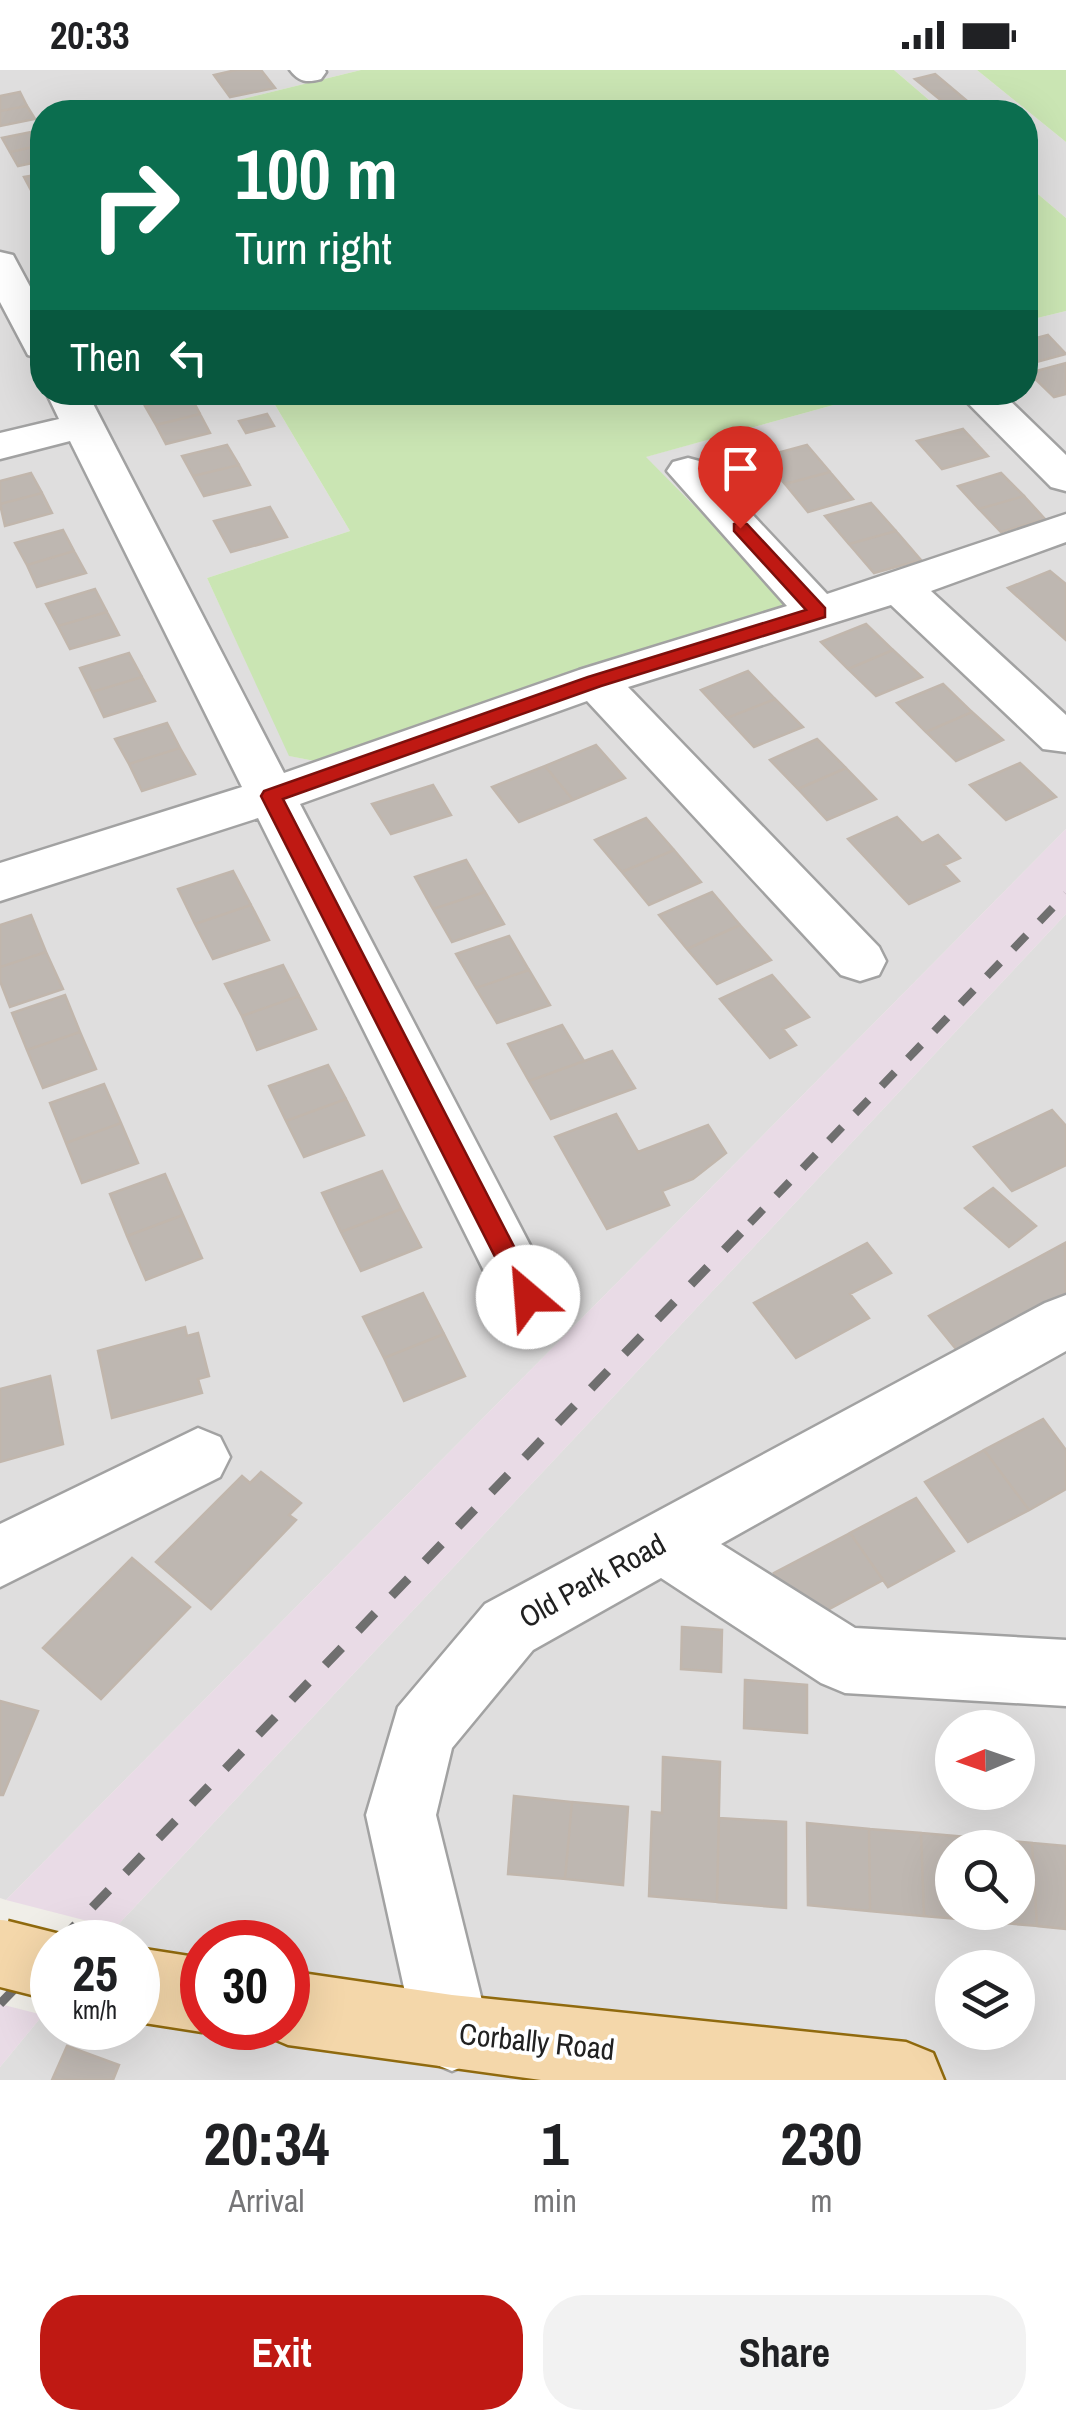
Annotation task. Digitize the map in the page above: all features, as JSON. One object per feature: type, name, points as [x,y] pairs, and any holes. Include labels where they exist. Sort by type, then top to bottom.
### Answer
[{"type":"main road","points":[[0,1953],[30,1960]]},
{"type":"main road","name":"Corbally Road","points":[[310,2011],[452,2033],[906,2080]]},
{"type":"street","points":[[0,264],[30,323]]},
{"type":"street","points":[[990,405],[1066,478]]},
{"type":"street","points":[[0,446],[74,409],[528,1297]]},
{"type":"street","points":[[688,471],[818,612]]},
{"type":"street","points":[[0,882],[271,796],[594,682],[899,587],[1066,527]]},
{"type":"street","points":[[899,587],[1060,737]]},
{"type":"street","points":[[594,682],[860,962]]},
{"type":"street","name":"Old Park Road","points":[[452,2033],[401,1815],[422,1732],[509,1627],[1066,1320]]},
{"type":"street","points":[[0,1558],[198,1457]]},
{"type":"street","points":[[661,1542],[845,1660],[1066,1673]]},
{"type":"shaded area","points":[[0,70],[361,70],[238,100],[30,100],[30,405],[275,405],[350,531],[207,578],[290,756],[325,763],[792,605],[645,457],[834,405],[1038,405],[1038,318],[1066,311],[1066,829],[6,1900],[0,1898]]},
{"type":"shaded area","points":[[894,70],[977,70],[1014,100],[929,100]]},
{"type":"shaded area","points":[[1038,119],[1066,142],[1066,218],[1038,194]]},
{"type":"shaded area","points":[[1066,829],[1066,914],[123,1920],[84,1920],[6,1900]]},
{"type":"shaded area","points":[[1066,914],[1066,2080],[0,2080],[0,2067],[30,2031],[30,2050],[160,2050],[160,1920],[123,1920]]},
{"type":"shaded area","points":[[0,2004],[30,2012],[30,2031],[0,2067]]},
{"type":"green space","points":[[361,70],[894,70],[929,100],[238,100]]},
{"type":"green space","points":[[977,70],[1066,70],[1066,142],[1038,119],[1038,100],[1014,100]]},
{"type":"green space","points":[[1038,194],[1066,218],[1066,311],[1038,318]]},
{"type":"green space","points":[[275,405],[834,405],[646,457],[793,606],[325,763],[289,756],[207,578],[350,531]]},
{"type":"building","points":[[261,70],[275,88],[230,97],[214,75]]},
{"type":"building","points":[[935,74],[966,100],[941,100],[915,79]]},
{"type":"building","points":[[20,92],[27,106],[0,111],[0,96]]},
{"type":"building","points":[[27,106],[30,120],[0,126],[0,111]]},
{"type":"building","points":[[30,132],[30,148],[10,152],[2,138]]},
{"type":"building","points":[[30,148],[30,164],[18,166],[10,152]]},
{"type":"building","points":[[1048,335],[1066,354],[1038,362],[1038,338]]},
{"type":"building","points":[[1066,363],[1066,394],[1054,397],[1038,382],[1038,371]]},
{"type":"building","points":[[195,405],[200,414],[156,425],[145,406]]},
{"type":"building","points":[[200,414],[210,433],[166,444],[156,425]]},
{"type":"building","points":[[267,414],[274,426],[246,433],[239,421]]},
{"type":"building","points":[[963,429],[988,456],[942,469],[917,441]]},
{"type":"building","points":[[227,445],[239,465],[193,476],[182,456]]},
{"type":"building","points":[[807,445],[830,472],[785,484],[762,457]]},
{"type":"building","points":[[239,465],[250,485],[204,496],[193,476]]},
{"type":"building","points":[[830,472],[853,499],[808,512],[785,484]]},
{"type":"building","points":[[31,473],[42,493],[0,504],[0,481]]},
{"type":"building","points":[[1001,473],[1024,496],[979,509],[958,486]]},
{"type":"building","points":[[42,493],[52,513],[5,526],[0,504]]},
{"type":"building","points":[[1024,496],[1045,519],[1001,532],[979,509]]},
{"type":"building","points":[[871,503],[896,531],[849,544],[825,516]]},
{"type":"building","points":[[270,507],[287,537],[231,552],[214,521]]},
{"type":"building","points":[[63,530],[74,551],[27,565],[15,543]]},
{"type":"building","points":[[896,531],[921,560],[874,573],[849,544]]},
{"type":"building","points":[[74,551],[86,573],[37,587],[27,565]]},
{"type":"building","points":[[1050,571],[1066,584],[1066,640],[1008,588]]},
{"type":"building","points":[[95,589],[107,612],[58,626],[46,604]]},
{"type":"building","points":[[107,612],[119,635],[70,649],[58,626]]},
{"type":"building","points":[[866,624],[893,650],[848,669],[821,642]]},
{"type":"building","points":[[893,650],[922,677],[876,696],[848,669]]},
{"type":"building","points":[[129,653],[142,677],[92,692],[80,668]]},
{"type":"building","points":[[748,671],[775,699],[727,718],[701,690]]},
{"type":"building","points":[[142,677],[155,701],[104,717],[92,692]]},
{"type":"building","points":[[943,684],[972,712],[926,732],[897,703]]},
{"type":"building","points":[[775,699],[803,727],[754,747],[727,718]]},
{"type":"building","points":[[972,712],[1003,740],[956,761],[926,732]]},
{"type":"building","points":[[167,723],[180,748],[129,764],[115,739]]},
{"type":"building","points":[[817,739],[846,768],[798,789],[770,760]]},
{"type":"building","points":[[596,745],[625,778],[573,800],[545,766]]},
{"type":"building","points":[[180,748],[195,774],[142,791],[129,764]]},
{"type":"building","points":[[1020,763],[1056,797],[1006,820],[970,785]]},
{"type":"building","points":[[545,766],[573,800],[519,822],[492,787]]},
{"type":"building","points":[[846,768],[876,799],[827,820],[798,789]]},
{"type":"building","points":[[433,785],[451,815],[391,834],[372,804]]},
{"type":"building","points":[[897,817],[922,843],[938,835],[960,858],[944,865],[959,881],[909,904],[848,839]]},
{"type":"building","points":[[646,818],[674,850],[622,872],[595,840]]},
{"type":"building","points":[[674,850],[701,882],[649,905],[622,872]]},
{"type":"building","points":[[466,860],[485,892],[433,909],[415,877]]},
{"type":"building","points":[[233,871],[251,905],[195,924],[178,889]]},
{"type":"building","points":[[485,892],[504,924],[452,942],[433,909]]},
{"type":"building","points":[[712,892],[740,925],[687,949],[659,915]]},
{"type":"building","points":[[251,905],[269,940],[213,959],[195,924]]},
{"type":"building","points":[[31,915],[46,952],[0,967],[0,925]]},
{"type":"building","points":[[740,925],[771,960],[717,984],[687,949]]},
{"type":"building","points":[[509,936],[529,970],[476,988],[456,954]]},
{"type":"building","points":[[46,952],[63,989],[10,1007],[0,981],[0,967]]},
{"type":"building","points":[[283,965],[299,996],[242,1016],[225,984]]},
{"type":"building","points":[[529,970],[550,1005],[497,1023],[476,988]]},
{"type":"building","points":[[772,975],[809,1017],[783,1029],[796,1045],[770,1058],[720,999]]},
{"type":"building","points":[[65,995],[80,1032],[27,1050],[12,1013]]},
{"type":"building","points":[[299,996],[316,1029],[257,1050],[242,1016]]},
{"type":"building","points":[[562,1025],[584,1061],[529,1081],[508,1044]]},
{"type":"building","points":[[80,1032],[96,1069],[43,1088],[27,1050]]},
{"type":"building","points":[[612,1051],[635,1088],[551,1119],[529,1081]]},
{"type":"building","points":[[328,1065],[346,1099],[286,1121],[269,1086]]},
{"type":"building","points":[[104,1084],[121,1123],[66,1143],[50,1103]]},
{"type":"building","points":[[346,1099],[364,1135],[304,1157],[286,1121]]},
{"type":"building","points":[[1052,1110],[1066,1126],[1066,1165],[1012,1191],[974,1147]]},
{"type":"building","points":[[616,1114],[638,1152],[708,1125],[726,1153],[693,1179],[662,1191],[669,1205],[607,1229],[555,1137]]},
{"type":"building","points":[[121,1123],[138,1163],[82,1183],[66,1143]]},
{"type":"building","points":[[382,1171],[401,1209],[341,1232],[322,1193]]},
{"type":"building","points":[[165,1174],[183,1215],[127,1236],[110,1194]]},
{"type":"building","points":[[993,1188],[1036,1226],[1009,1247],[965,1208]]},
{"type":"building","points":[[401,1209],[421,1247],[361,1271],[341,1232]]},
{"type":"building","points":[[183,1215],[202,1258],[146,1280],[127,1236]]},
{"type":"building","points":[[867,1243],[891,1273],[850,1294],[869,1318],[796,1358],[754,1303]]},
{"type":"building","points":[[1065,1243],[1066,1296],[960,1354],[929,1316]]},
{"type":"building","points":[[423,1293],[444,1334],[384,1358],[363,1317]]},
{"type":"building","points":[[185,1327],[187,1336],[198,1333],[209,1376],[198,1379],[202,1393],[112,1418],[98,1351]]},
{"type":"building","points":[[444,1334],[465,1376],[404,1401],[384,1358]]},
{"type":"building","points":[[50,1376],[63,1444],[0,1462],[0,1389]]},
{"type":"building","points":[[1043,1419],[1066,1450],[1066,1489],[1029,1510],[984,1450]]},
{"type":"building","points":[[984,1450],[1029,1510],[968,1542],[925,1482]]},
{"type":"building","points":[[261,1472],[301,1503],[289,1515],[296,1520],[211,1609],[156,1562],[242,1476],[250,1483]]},
{"type":"building","points":[[916,1498],[954,1551],[888,1587],[850,1533]]},
{"type":"building","points":[[850,1533],[883,1580],[805,1622],[774,1573]]},
{"type":"building","points":[[132,1558],[190,1607],[101,1699],[43,1648]]},
{"type":"building","points":[[682,1627],[722,1630],[721,1672],[681,1669]]},
{"type":"building","points":[[745,1680],[807,1685],[807,1733],[744,1728]]},
{"type":"building","points":[[0,1701],[38,1711],[3,1795],[0,1795]]},
{"type":"building","points":[[663,1757],[720,1762],[717,1902],[649,1896],[652,1812],[662,1813]]},
{"type":"building","points":[[514,1796],[572,1802],[565,1879],[508,1874]]},
{"type":"building","points":[[572,1802],[628,1807],[623,1885],[565,1879]]},
{"type":"building","points":[[719,1818],[786,1822],[786,1908],[717,1902]]},
{"type":"building","points":[[807,1823],[869,1829],[870,1911],[808,1905]]},
{"type":"building","points":[[869,1829],[921,1833],[924,1916],[870,1911]]},
{"type":"building","points":[[921,1833],[935,1834],[935,1917],[924,1916]]},
{"type":"building","points":[[1035,1843],[1066,1846],[1066,1929],[1037,1926]]},
{"type":"building","points":[[65,2050],[78,2050],[119,2065],[113,2080],[52,2080]]},
{"type":"railway","points":[[750,1223],[1066,894]]},
{"type":"railway","points":[[80,1920],[752,1221]]},
{"type":"railway","points":[[0,2004],[30,1973]]},
{"type":"route","points":[[528,1297],[271,796],[594,682],[818,612],[740,528]]}]
